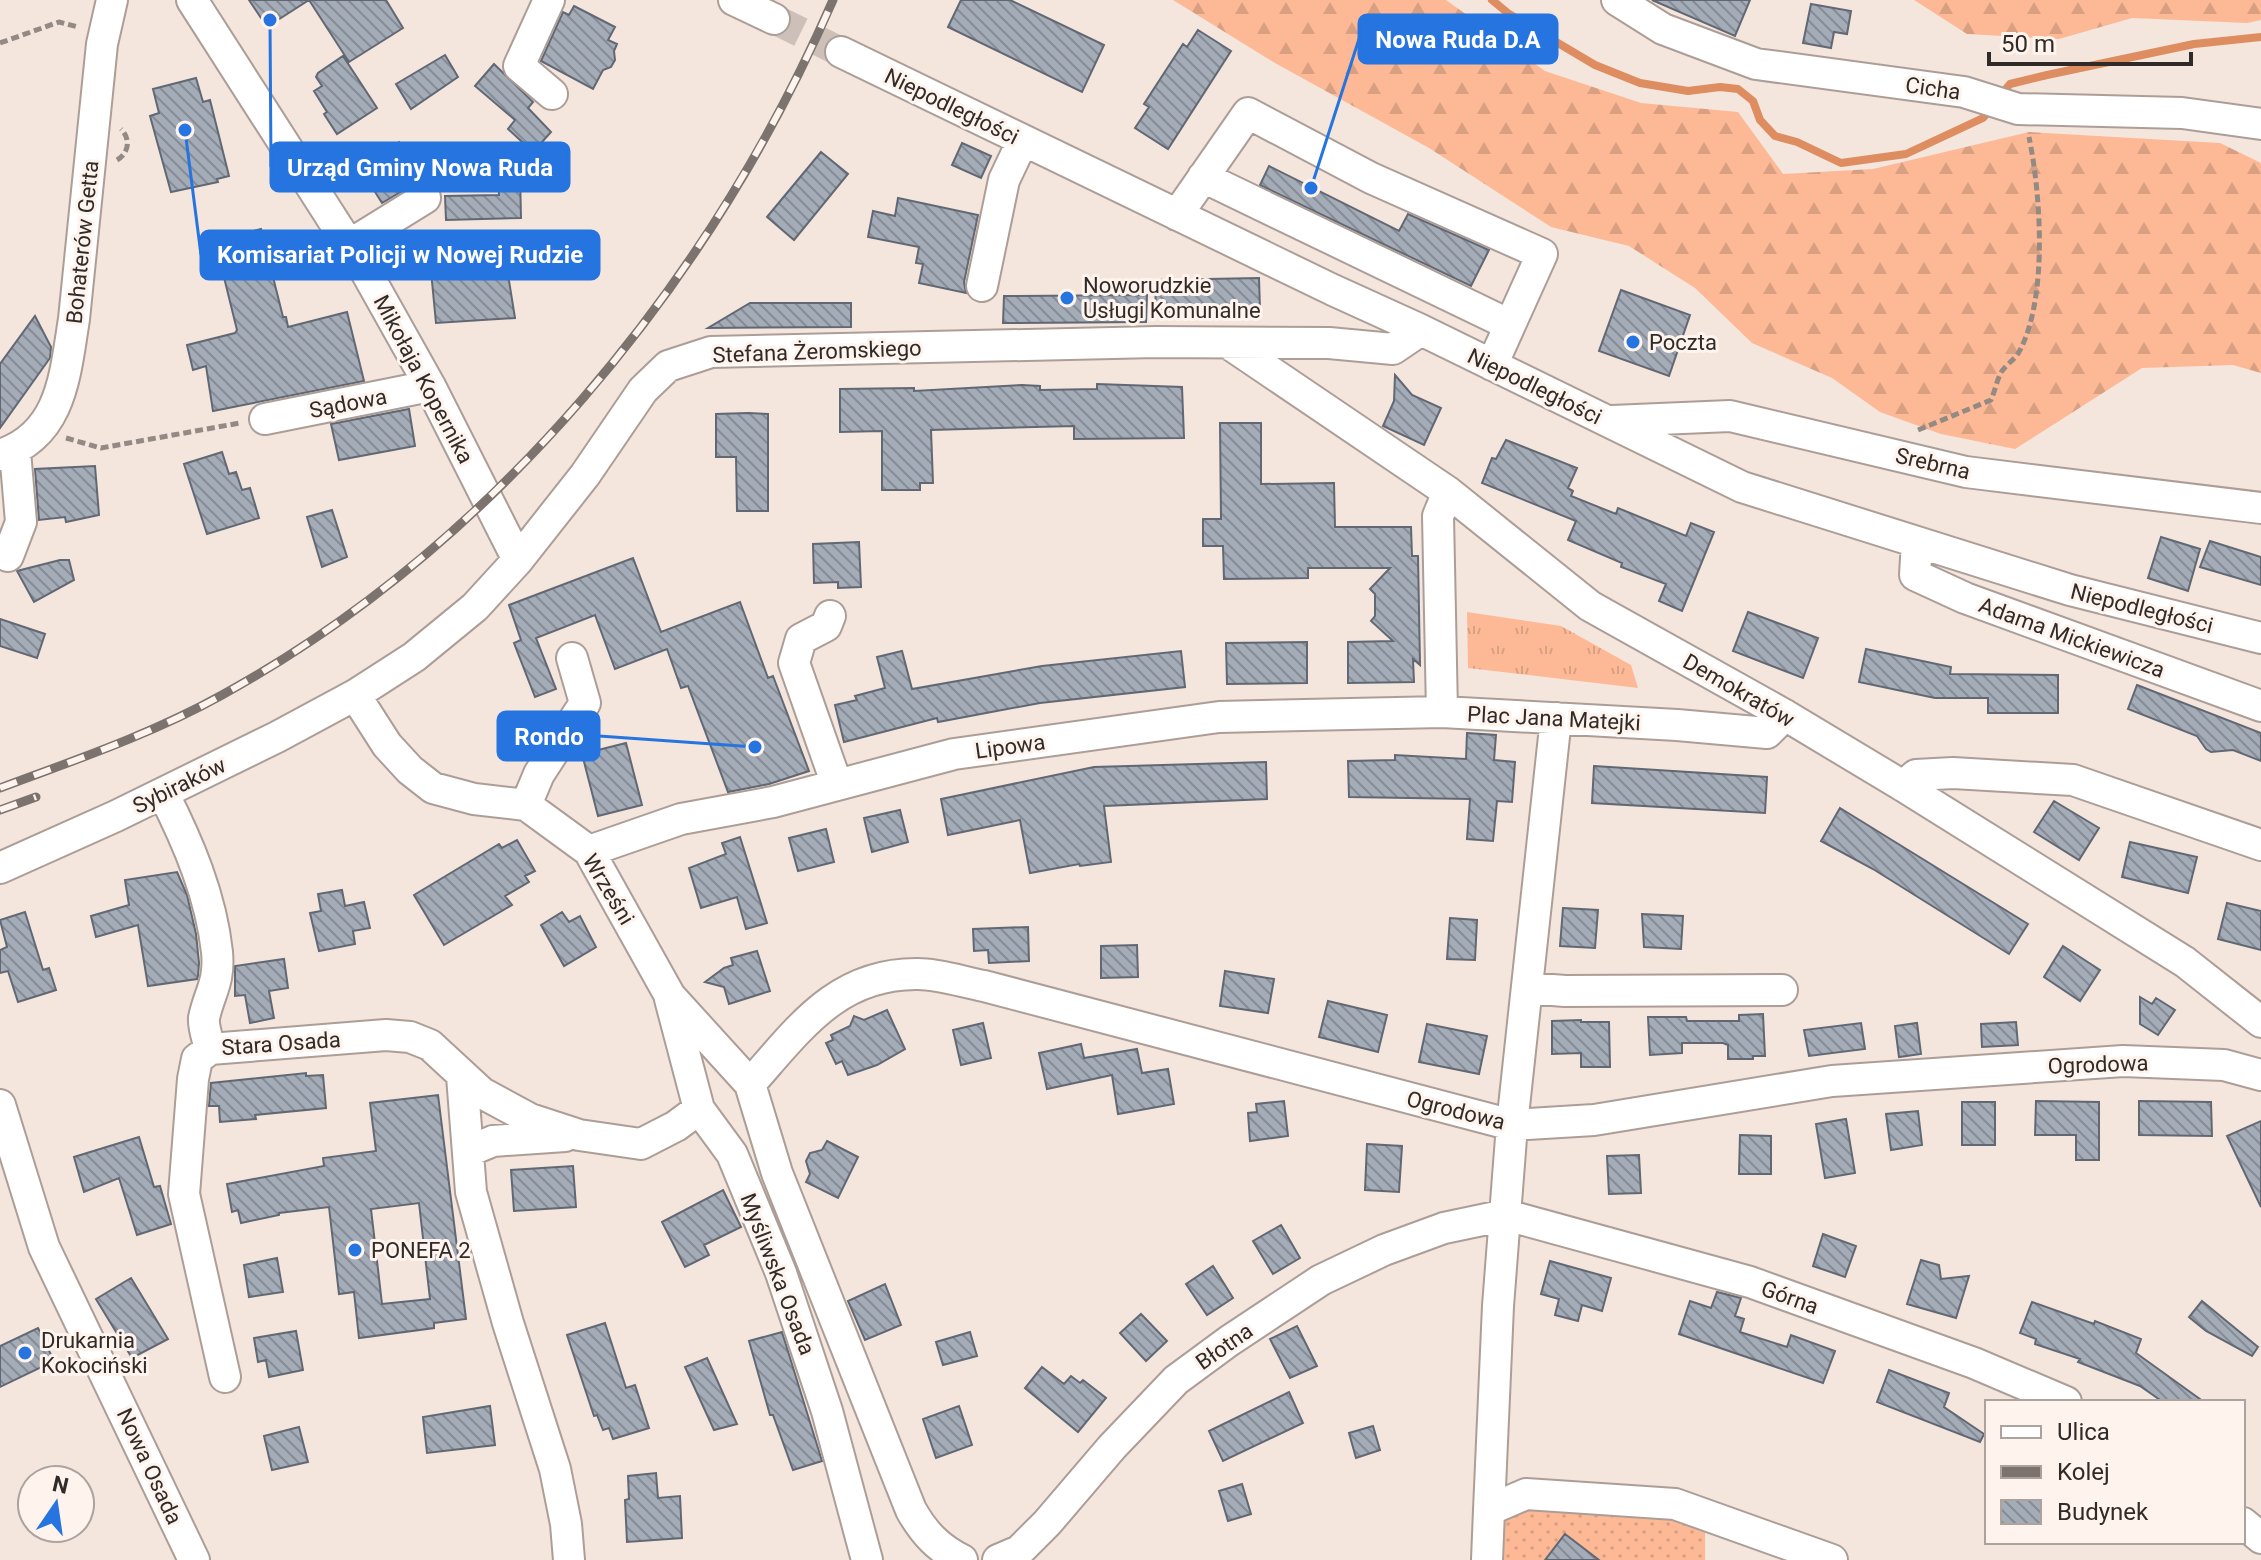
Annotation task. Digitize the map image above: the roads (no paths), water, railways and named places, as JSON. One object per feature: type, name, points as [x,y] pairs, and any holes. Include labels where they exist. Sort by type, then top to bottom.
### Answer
[{"type":"street","name":"Bohaterów Getta","points":[[8,453],[40,432],[56,407],[68,361],[102,44],[112,0]]},
{"type":"street","name":"Mikołaja Kopernika","points":[[192,0],[349,245],[430,386],[518,560]]},
{"type":"street","points":[[549,0],[519,66],[552,94]]},
{"type":"street","points":[[734,0],[774,19]]},
{"type":"street","name":"Cicha","points":[[1617,0],[1663,29],[1756,64],[1964,92],[2021,109],[2182,113],[2261,124]]},
{"type":"street","name":"Niepodległości","points":[[841,52],[1742,487],[2070,590],[2261,638]]},
{"type":"street","points":[[1177,215],[1248,113],[1336,172],[1542,254],[1492,365]]},
{"type":"street","points":[[982,286],[1004,180],[1023,140]]},
{"type":"street","points":[[1203,177],[1510,325]]},
{"type":"street","points":[[349,245],[425,198]]},
{"type":"street","points":[[1333,290],[1353,248]]},
{"type":"street","name":"Stefana Żeromskiego","points":[[355,695],[414,657],[475,607],[518,560],[585,475],[643,390],[668,366],[711,352],[1156,342],[1329,343],[1393,349],[1421,330]]},
{"type":"street","name":"Demokratów","points":[[1228,343],[1448,492],[1590,606],[1785,715],[1903,786],[2185,962],[2261,1022]]},
{"type":"street","name":"Sądowa","points":[[265,419],[430,386]]},
{"type":"street","name":"Srebrna","points":[[1607,421],[1730,416],[1966,472],[2261,508]]},
{"type":"street","points":[[8,453],[21,522],[8,556]]},
{"type":"street","name":"Plac Jana Matejki","points":[[1448,492],[1438,516],[1442,712],[1767,733],[1785,715]]},
{"type":"street","name":"Adama Mickiewicza","points":[[1917,542],[1915,575],[1965,598],[2261,706]]},
{"type":"street","points":[[830,616],[826,626],[801,639],[794,663],[837,785]]},
{"type":"street","points":[[526,805],[539,774],[585,703],[572,658]]},
{"type":"street","name":"Sybiraków","points":[[0,868],[163,793],[355,695]]},
{"type":"street","name":"Wrześni","points":[[355,695],[387,745],[410,770],[433,788],[474,799],[526,805],[589,851],[670,996],[750,1084]]},
{"type":"street","name":"Lipowa","points":[[589,851],[681,819],[773,802],[954,754],[1219,717],[1442,712]]},
{"type":"street","points":[[1487,1560],[1498,1306],[1512,1125],[1556,718]]},
{"type":"street","points":[[1903,786],[1916,775],[1953,773],[2073,780],[2261,845]]},
{"type":"street","name":"Stara Osada","points":[[163,793],[188,841],[206,900],[217,952],[216,985],[203,1021],[210,1049],[386,1035],[410,1037],[430,1045],[462,1076],[506,1107],[553,1128],[641,1144],[676,1126],[699,1109]]},
{"type":"street","name":"Ogrodowa","points":[[750,1084],[797,1030],[826,1003],[875,977],[920,973],[984,986],[1512,1125],[1594,1120],[1832,1081],[2093,1063],[2123,1061],[2224,1065],[2261,1075]]},
{"type":"street","points":[[1527,988],[1565,991],[1782,990]]},
{"type":"street","name":"Myśliwska Osada","points":[[670,996],[699,1109],[732,1154],[781,1273],[827,1411],[867,1560]]},
{"type":"street","points":[[210,1049],[197,1059],[193,1079],[184,1194],[225,1377]]},
{"type":"street","points":[[462,1076],[471,1192],[508,1323],[555,1469],[566,1524],[569,1560]]},
{"type":"street","points":[[750,1084],[777,1173],[911,1510],[923,1532],[946,1552],[962,1560]]},
{"type":"street","name":"Nowa Osada","points":[[0,1105],[44,1247],[194,1560]]},
{"type":"street","name":"Stara Osada","points":[[469,1151],[493,1141],[579,1135]]},
{"type":"street","name":"Górna","points":[[1506,1215],[1750,1282],[1974,1363],[2061,1400]]},
{"type":"street","name":"Błotna","points":[[998,1560],[1019,1551],[1047,1523],[1112,1447],[1176,1380],[1229,1341],[1321,1280],[1384,1250],[1444,1228],[1506,1215]]},
{"type":"street","points":[[1489,1510],[1526,1494],[1675,1504],[1832,1560]]},
{"type":"street","points":[[2245,1525],[2261,1538]]},
{"type":"waterway","points":[[1492,0],[1509,14],[1595,65],[1640,83],[1688,91],[1720,87],[1738,89],[1753,101],[1760,120],[1775,136],[1797,142],[1841,163],[1906,154],[1983,118],[1992,107]]},
{"type":"waterway","points":[[2000,96],[2010,84],[2047,75],[2194,44],[2261,37]]},
{"type":"tunnel","points":[[774,19],[841,52]]},
{"type":"railway","points":[[0,788],[141,734],[222,695],[322,634],[415,563],[503,484],[584,397],[658,305],[724,207],[783,105],[833,0]]},
{"type":"railway","points":[[0,810],[36,797]]},
{"type":"place","name":"Urząd Gminy Nowa Ruda","points":[[270,20]]},
{"type":"place","name":"Komisariat Policji w Nowej Rudzie","points":[[185,130]]},
{"type":"place","name":"Nowa Ruda D.A","points":[[1311,188]]},
{"type":"place","name":"Noworudzkie Usługi Komunalne","points":[[1067,298]]},
{"type":"place","name":"Poczta","points":[[1633,342]]},
{"type":"place","name":"Rondo","points":[[755,747]]},
{"type":"place","name":"PONEFA 2","points":[[355,1250]]},
{"type":"place","name":"Drukarnia Kokociński","points":[[25,1353]]}]
